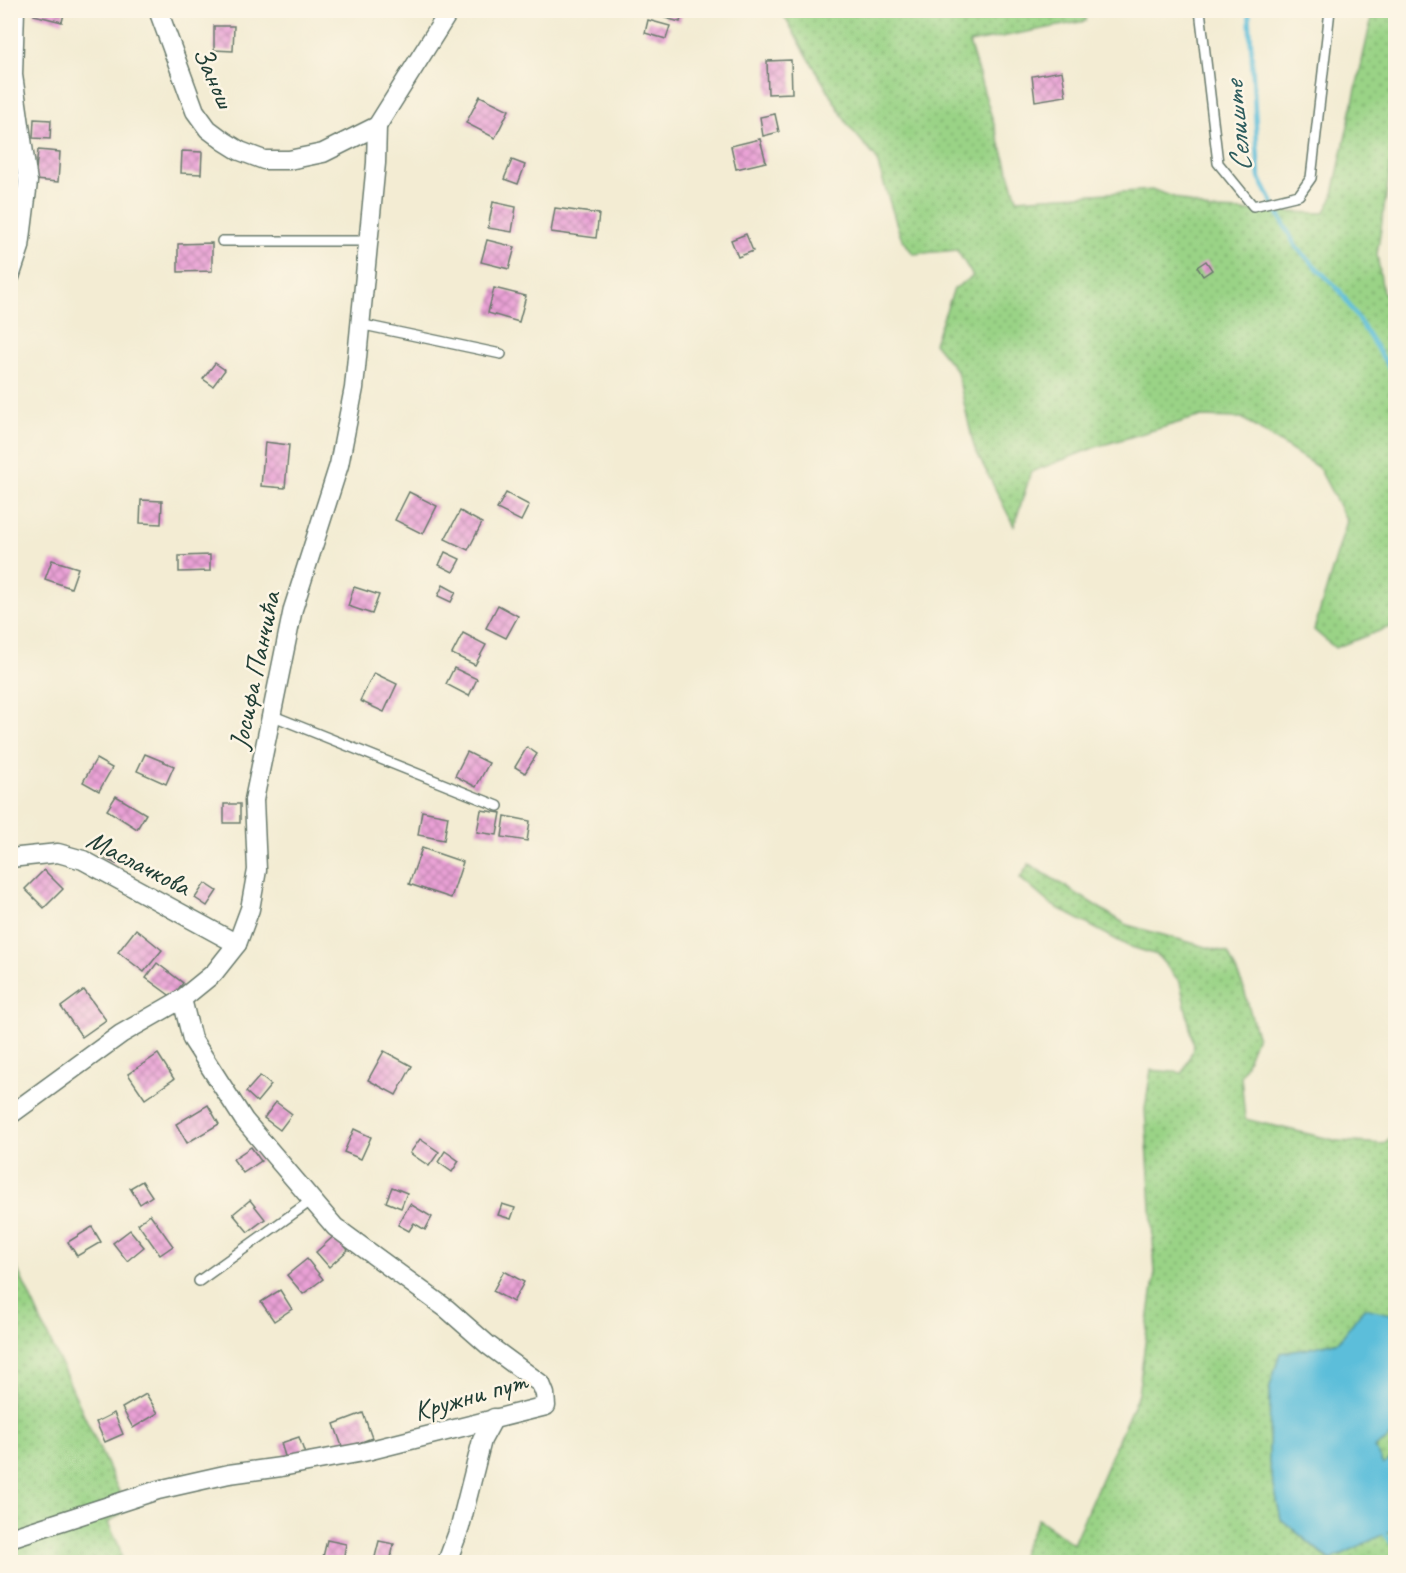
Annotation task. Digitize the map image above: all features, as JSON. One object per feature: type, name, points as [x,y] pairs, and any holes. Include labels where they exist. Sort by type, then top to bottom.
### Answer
[{"type":"street","points":[[10,278],[20,247],[28,182],[14,75],[15,10]]},
{"type":"street","name":"Занош","points":[[159,10],[195,111],[208,129],[240,151],[264,160],[289,160],[323,153],[377,126]]},
{"type":"street","points":[[377,126],[450,10]]},
{"type":"street","name":"Јосифа Панчића","points":[[10,1115],[121,1034],[182,999],[214,973],[237,944],[250,909],[257,870],[254,800],[293,609],[339,465],[354,388],[376,163],[377,126]]},
{"type":"street","name":"Маслачкова","points":[[10,858],[58,853],[83,860],[237,944]]},
{"type":"street","name":"Кружни пут","points":[[10,1538],[158,1490],[229,1474],[363,1452],[546,1406],[541,1384],[488,1346],[447,1310],[334,1227],[244,1120],[192,1039],[182,999]]},
{"type":"street","points":[[447,1563],[460,1527],[482,1440],[494,1418]]},
{"type":"lane","points":[[1200,10],[1218,163],[1253,206],[1299,195],[1311,178],[1330,10]]},
{"type":"lane","points":[[222,241],[367,241]]},
{"type":"lane","points":[[359,324],[501,354]]},
{"type":"lane","points":[[271,715],[498,806]]},
{"type":"lane","points":[[199,1281],[312,1200]]},
{"type":"green space","points":[[781,11],[1086,11],[1086,21],[969,43],[1017,199],[1154,190],[1210,210],[1324,213],[1332,199],[1373,11],[1395,11],[1395,138],[1377,254],[1383,292],[1395,305],[1395,625],[1335,648],[1314,630],[1347,521],[1319,468],[1242,418],[1198,417],[1096,447],[1031,472],[1014,526],[974,447],[957,371],[934,343],[954,289],[973,276],[957,250],[913,254],[900,235],[876,158],[848,125]]},
{"type":"green space","points":[[1029,864],[1127,925],[1228,953],[1243,986],[1257,1036],[1241,1076],[1245,1119],[1338,1141],[1383,1144],[1395,1134],[1395,1315],[1364,1308],[1339,1341],[1280,1353],[1270,1387],[1269,1463],[1281,1519],[1329,1560],[1386,1533],[1395,1532],[1395,1562],[1034,1562],[1021,1554],[1038,1519],[1073,1544],[1138,1394],[1155,1272],[1145,1109],[1151,1070],[1183,1073],[1194,1046],[1180,982],[1157,955],[1128,946],[1050,904],[1020,878]]},
{"type":"green space","points":[[10,1253],[127,1509],[108,1523],[119,1546],[122,1562],[11,1562]]},
{"type":"green space","points":[[1395,1434],[1395,1457],[1383,1465],[1375,1448]]},
{"type":"water","points":[[1364,1308],[1395,1315],[1395,1434],[1375,1448],[1383,1465],[1395,1457],[1395,1532],[1386,1533],[1330,1560],[1281,1519],[1269,1463],[1270,1387],[1280,1353],[1339,1341]]},
{"type":"building","points":[[35,10],[65,10],[62,22],[34,15]]},
{"type":"building","points":[[667,10],[683,10],[680,22],[665,18]]},
{"type":"building","points":[[648,20],[670,26],[666,39],[645,33]]},
{"type":"building","points":[[214,26],[234,26],[233,51],[214,50]]},
{"type":"building","points":[[791,60],[792,93],[768,94],[767,61]]},
{"type":"building","points":[[1062,71],[1066,96],[1035,101],[1032,76]]},
{"type":"building","points":[[480,96],[509,110],[495,138],[466,123]]},
{"type":"building","points":[[775,114],[779,132],[763,136],[760,117]]},
{"type":"building","points":[[34,119],[51,120],[50,139],[33,138]]},
{"type":"building","points":[[760,139],[766,162],[736,169],[731,146]]},
{"type":"building","points":[[38,150],[60,152],[58,182],[35,180]]},
{"type":"building","points":[[182,151],[202,152],[201,174],[181,173]]},
{"type":"building","points":[[512,160],[525,165],[518,184],[504,179]]},
{"type":"building","points":[[493,202],[516,207],[512,232],[488,228]]},
{"type":"building","points":[[555,208],[599,214],[596,238],[551,232]]},
{"type":"building","points":[[746,234],[753,251],[738,257],[731,240]]},
{"type":"building","points":[[487,240],[515,247],[509,269],[481,262]]},
{"type":"building","points":[[212,243],[212,271],[178,272],[178,244]]},
{"type":"building","points":[[1206,261],[1212,270],[1203,276],[1197,267]]},
{"type":"building","points":[[494,288],[526,296],[519,322],[488,313]]},
{"type":"building","points":[[215,363],[225,370],[213,386],[203,379]]},
{"type":"building","points":[[265,442],[289,445],[285,488],[261,486]]},
{"type":"building","points":[[409,492],[437,506],[423,534],[395,520]]},
{"type":"building","points":[[506,493],[529,505],[521,521],[497,509]]},
{"type":"building","points":[[141,500],[162,501],[161,524],[140,523]]},
{"type":"building","points":[[460,511],[482,523],[468,550],[445,539]]},
{"type":"building","points":[[445,552],[460,559],[453,572],[439,565]]},
{"type":"building","points":[[210,555],[210,571],[179,572],[179,556]]},
{"type":"building","points":[[52,560],[78,568],[71,588],[45,579]]},
{"type":"building","points":[[443,585],[456,592],[451,602],[438,596]]},
{"type":"building","points":[[354,587],[379,595],[372,614],[348,606]]},
{"type":"building","points":[[498,605],[518,616],[506,638],[486,628]]},
{"type":"building","points":[[463,633],[486,645],[475,665],[452,654]]},
{"type":"building","points":[[454,668],[477,679],[469,696],[446,684]]},
{"type":"building","points":[[374,673],[397,684],[384,712],[360,701]]},
{"type":"building","points":[[527,747],[537,754],[525,773],[515,767]]},
{"type":"building","points":[[467,752],[489,763],[476,787],[455,776]]},
{"type":"building","points":[[145,754],[174,766],[166,784],[137,771]]},
{"type":"building","points":[[96,759],[112,768],[99,791],[83,782]]},
{"type":"building","points":[[116,796],[146,814],[137,829],[107,810]]},
{"type":"building","points":[[224,804],[240,804],[240,823],[224,823]]},
{"type":"building","points":[[481,810],[501,813],[497,835],[477,832]]},
{"type":"building","points":[[422,811],[448,816],[444,840],[418,835]]},
{"type":"building","points":[[505,816],[530,821],[527,841],[502,837]]},
{"type":"building","points":[[422,848],[463,862],[451,898],[409,884]]},
{"type":"building","points":[[108,849],[121,856],[116,864],[104,858]]},
{"type":"building","points":[[44,870],[63,889],[44,908],[25,889]]},
{"type":"building","points":[[205,883],[217,891],[207,906],[195,898]]},
{"type":"building","points":[[136,929],[162,950],[144,972],[118,952]]},
{"type":"building","points":[[157,963],[183,983],[172,997],[146,978]]},
{"type":"building","points":[[84,990],[106,1020],[82,1037],[61,1007]]},
{"type":"building","points":[[384,1051],[412,1066],[396,1095],[368,1080]]},
{"type":"building","points":[[158,1054],[174,1079],[145,1099],[128,1074]]},
{"type":"building","points":[[260,1076],[271,1085],[257,1102],[246,1092]]},
{"type":"building","points":[[276,1102],[292,1114],[280,1130],[264,1118]]},
{"type":"building","points":[[208,1105],[219,1124],[187,1143],[176,1124]]},
{"type":"building","points":[[354,1129],[371,1137],[361,1159],[344,1152]]},
{"type":"building","points":[[420,1139],[439,1152],[429,1166],[410,1153]]},
{"type":"building","points":[[251,1147],[261,1161],[243,1173],[233,1159]]},
{"type":"building","points":[[445,1151],[459,1161],[452,1172],[438,1162]]},
{"type":"building","points":[[142,1181],[152,1196],[140,1204],[130,1188]]},
{"type":"building","points":[[392,1187],[407,1193],[401,1208],[386,1202]]},
{"type":"building","points":[[250,1200],[265,1219],[248,1232],[233,1214]]},
{"type":"building","points":[[410,1204],[432,1217],[425,1230],[414,1223],[409,1231],[398,1225]]},
{"type":"building","points":[[502,1204],[515,1208],[511,1219],[498,1215]]},
{"type":"building","points":[[150,1214],[173,1246],[160,1255],[138,1224]]},
{"type":"building","points":[[92,1227],[101,1242],[77,1256],[68,1242]]},
{"type":"building","points":[[130,1230],[144,1247],[127,1261],[113,1243]]},
{"type":"building","points":[[335,1235],[348,1250],[329,1267],[316,1252]]},
{"type":"building","points":[[307,1259],[323,1279],[303,1294],[287,1275]]},
{"type":"building","points":[[504,1271],[524,1282],[513,1302],[493,1291]]},
{"type":"building","points":[[280,1290],[292,1309],[274,1321],[261,1302]]},
{"type":"building","points":[[146,1394],[158,1413],[133,1428],[122,1408]]},
{"type":"building","points":[[114,1413],[123,1434],[105,1442],[96,1422]]},
{"type":"building","points":[[363,1413],[372,1438],[343,1449],[334,1424]]},
{"type":"building","points":[[299,1437],[306,1457],[287,1463],[281,1443]]},
{"type":"building","points":[[327,1540],[346,1544],[343,1561],[323,1557]]},
{"type":"building","points":[[379,1541],[394,1544],[390,1562],[374,1561]]},
{"type":"waterway","name":"Селиште","points":[[1249,10],[1259,177],[1296,247],[1340,291],[1396,378]]},
{"type":"waterway","name":"Селиште","points":[[1382,1531],[1396,1547]]}]
